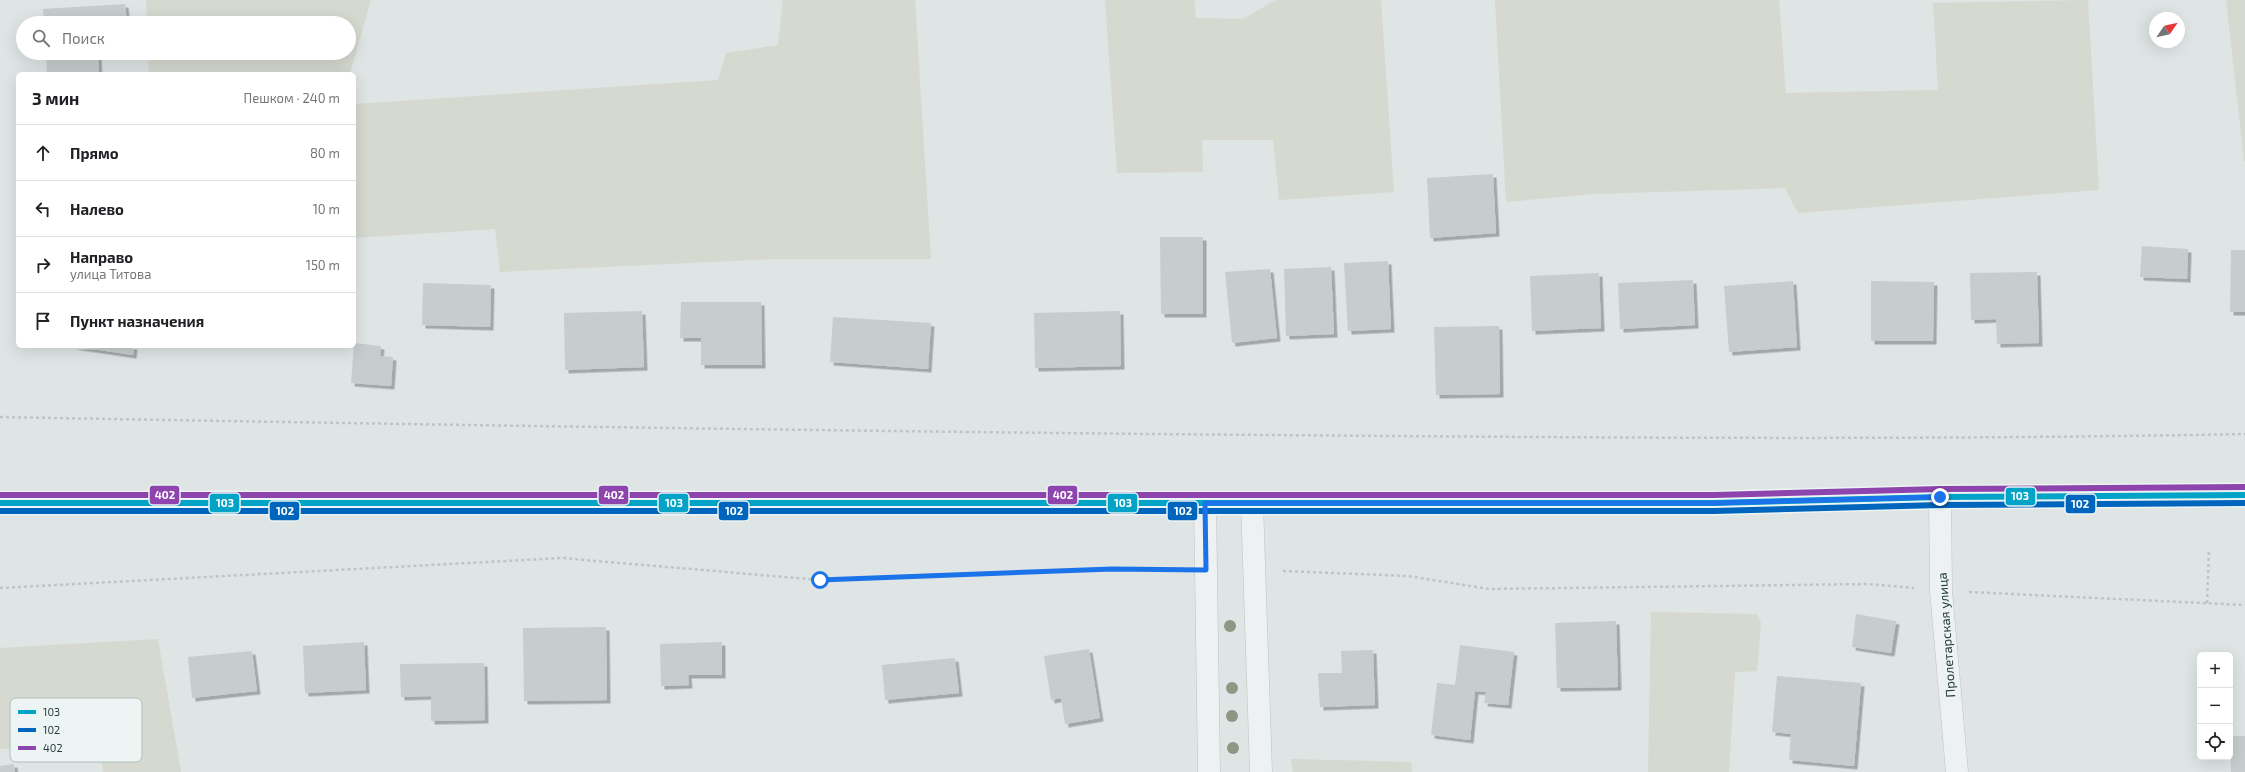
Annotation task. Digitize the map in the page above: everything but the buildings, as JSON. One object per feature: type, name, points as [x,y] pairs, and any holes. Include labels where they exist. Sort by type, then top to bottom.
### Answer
[{"type":"main road","points":[[0,503],[1714,503],[1940,497],[2245,495]]},
{"type":"street","name":"Пролетарская улица","points":[[1940,497],[1942,591],[1957,772]]},
{"type":"street","points":[[1205,503],[1209,772]]},
{"type":"street","points":[[1252,503],[1261,772]]},
{"type":"path","points":[[0,417],[508,427],[1468,437],[2118,436],[2245,434]]},
{"type":"path","points":[[2208,603],[2209,550]]},
{"type":"path","points":[[0,588],[562,558],[820,580],[1112,569],[1206,570]]},
{"type":"path","points":[[1254,569],[1408,576],[1489,590],[1868,584],[1942,591],[2245,605]]},
{"type":"shaded area","points":[[146,0],[371,0],[356,53],[356,16],[147,16]]},
{"type":"shaded area","points":[[783,0],[915,0],[931,259],[772,259],[500,272],[495,229],[356,238],[356,104],[718,80],[726,53],[778,45]]},
{"type":"shaded area","points":[[1105,0],[1194,0],[1196,18],[1243,19],[1276,0],[1381,0],[1394,192],[1279,200],[1273,140],[1202,140],[1203,172],[1117,173]]},
{"type":"shaded area","points":[[1495,0],[1779,0],[1786,93],[1938,90],[1933,3],[2088,0],[2099,190],[1798,213],[1785,188],[1592,194],[1506,202]]},
{"type":"shaded area","points":[[2226,0],[2245,0],[2245,161],[2244,161]]},
{"type":"shaded area","points":[[148,60],[354,60],[351,72],[149,72]]},
{"type":"shaded area","points":[[1651,612],[1757,614],[1761,623],[1757,671],[1735,672],[1729,772],[1648,772]]},
{"type":"shaded area","points":[[158,639],[181,772],[103,772],[102,762],[142,762],[142,698],[10,698],[10,749],[0,749],[0,648]]},
{"type":"shaded area","points":[[1291,759],[1411,762],[1412,772],[1293,772]]},
{"type":"transit line","name":"402","points":[[0,495],[1714,495],[1940,489],[2245,487]]},
{"type":"transit line","name":"103","points":[[0,503],[1714,503],[1940,497],[2245,495]]},
{"type":"transit line","name":"102","points":[[0,511],[1714,511],[1940,505],[2245,503]]},
{"type":"route","points":[[820,580],[1112,569],[1206,570],[1205,503],[1714,503],[1940,497]]}]
